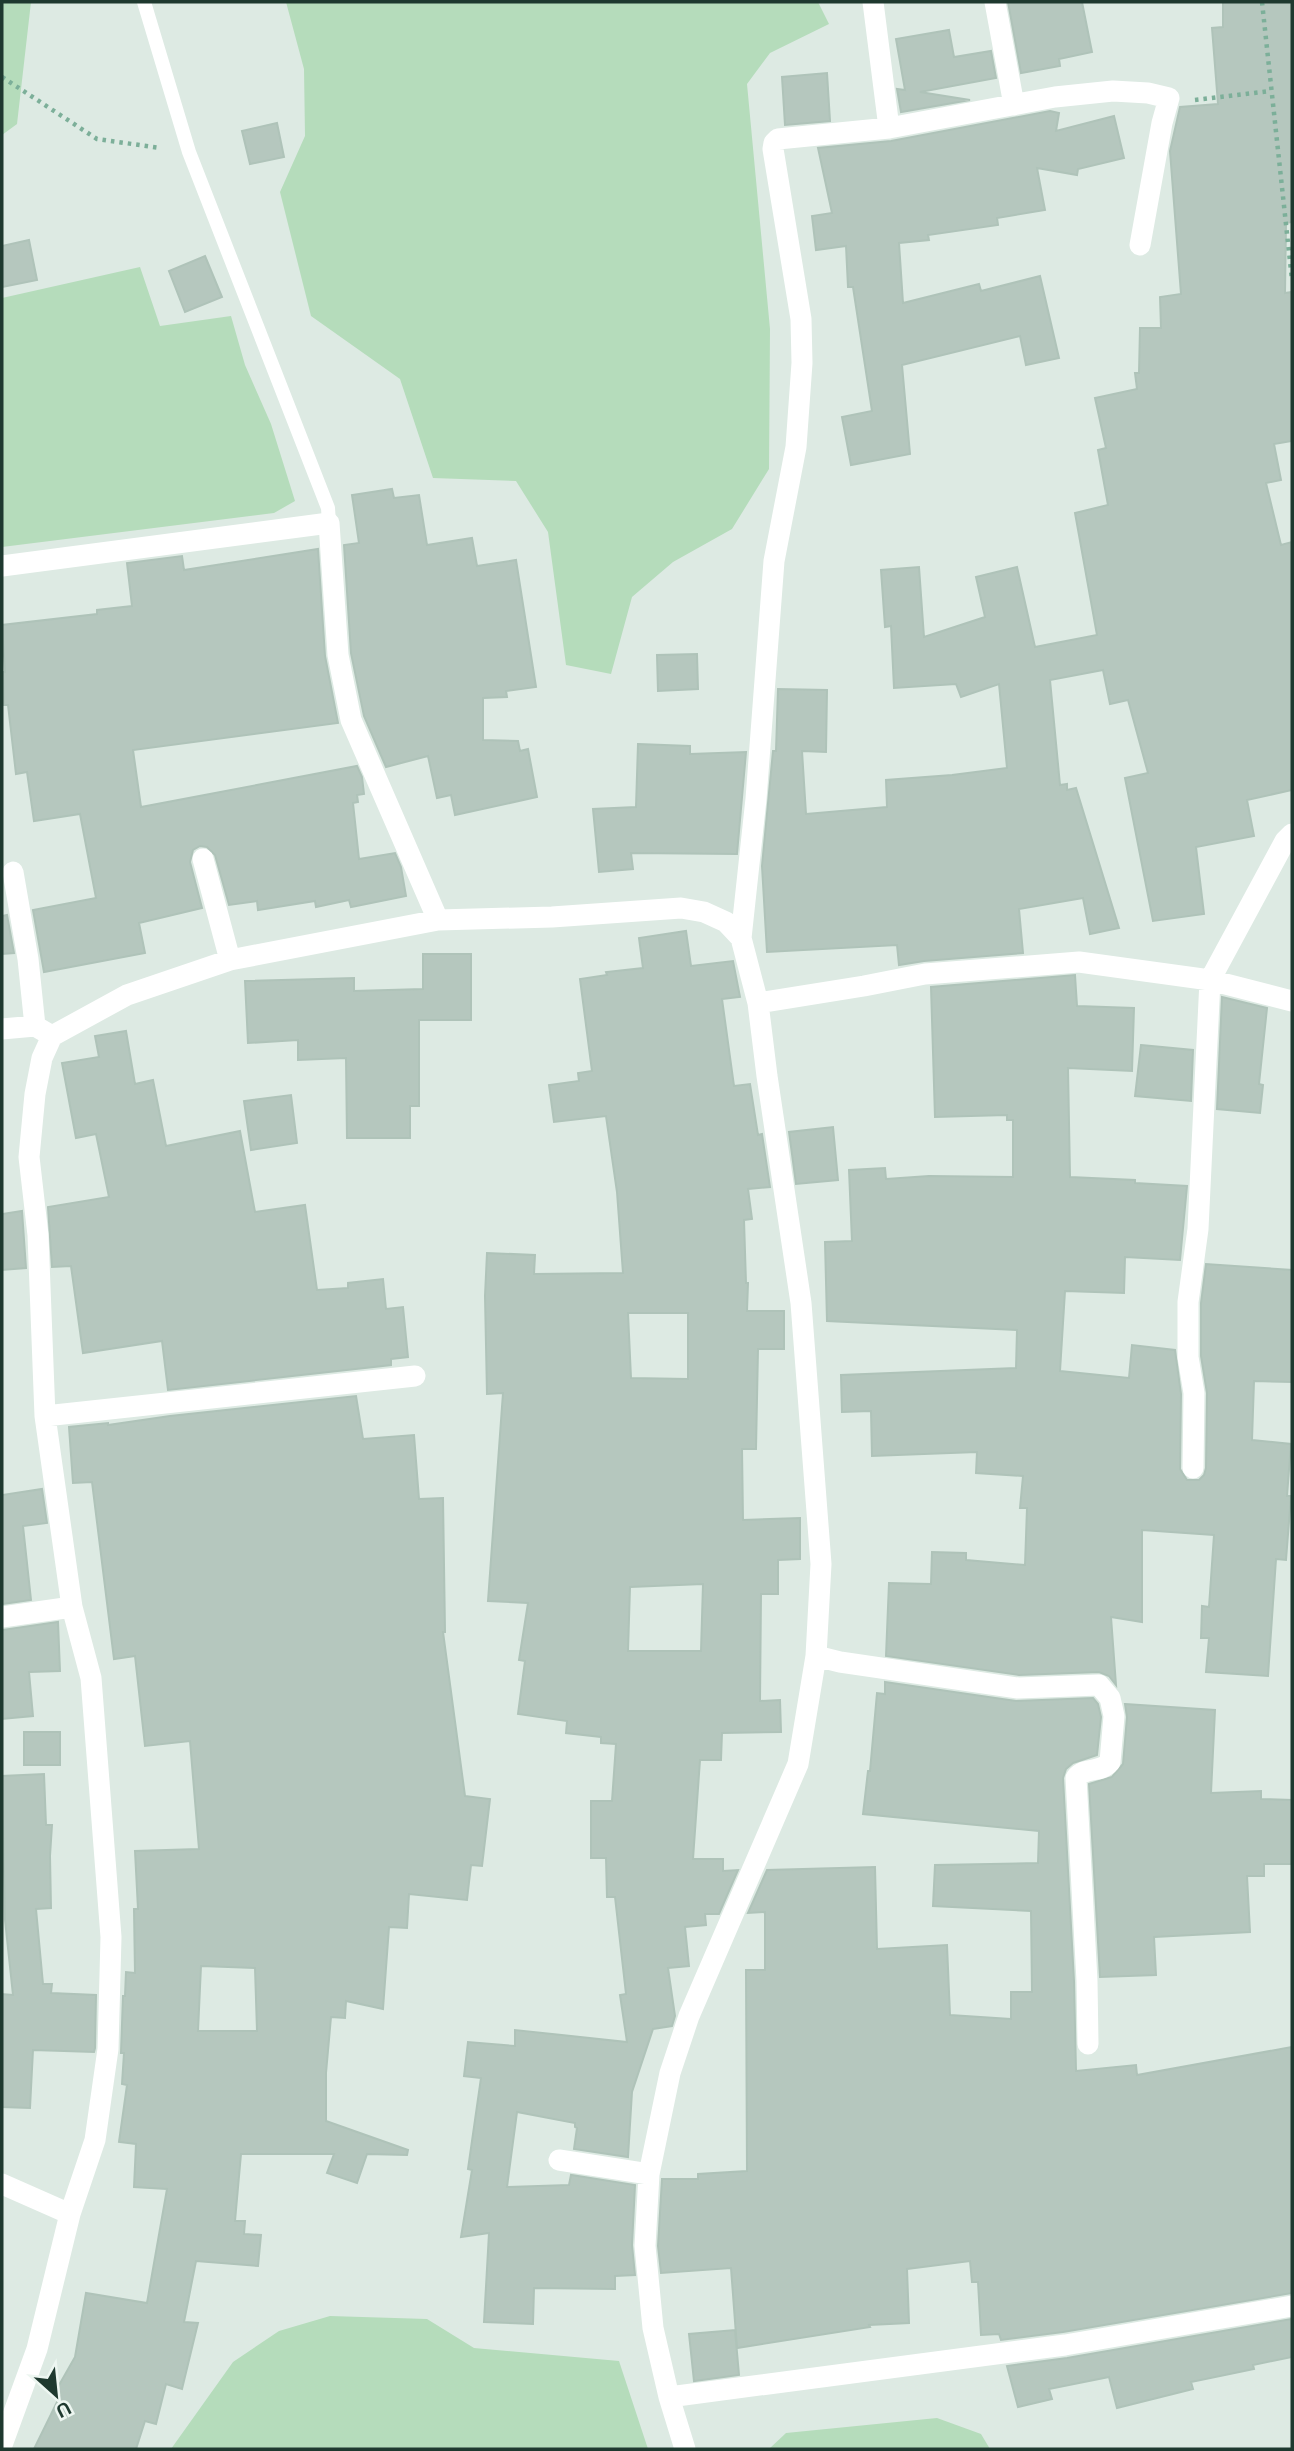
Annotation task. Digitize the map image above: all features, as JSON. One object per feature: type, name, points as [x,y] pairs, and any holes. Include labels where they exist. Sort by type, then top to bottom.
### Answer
[{"type":"street","points":[[873,2],[889,128]]},
{"type":"street","points":[[995,2],[1014,105]]},
{"type":"street","points":[[685,2449],[669,2397],[653,2328],[646,2270],[649,2174],[670,2073],[689,2016],[799,1764],[816,1656],[821,1564],[800,1303],[766,1076],[758,1003],[741,938],[756,799],[774,561],[796,447],[802,363],[802,318],[774,144],[778,139],[889,128],[1113,90],[1169,98],[1140,245]]},
{"type":"street","points":[[2,566],[329,523],[338,655],[351,720],[438,920]]},
{"type":"street","points":[[1194,1468],[1194,1393],[1188,1357],[1188,1302],[1198,1229],[1210,980],[1285,841],[1292,834]]},
{"type":"street","points":[[203,859],[230,960]]},
{"type":"street","points":[[2,2445],[37,2349],[70,2214],[95,2140],[108,2049],[111,1937],[91,1678],[72,1607],[45,1416],[38,1235],[29,1157],[44,1031],[28,960],[13,872]]},
{"type":"street","points":[[2,1029],[44,1031],[127,995],[230,960],[438,920],[552,917],[681,908],[704,912],[726,922],[741,938]]},
{"type":"street","points":[[758,1003],[925,974],[1079,962],[1210,980],[1292,1001]]},
{"type":"street","points":[[45,1416],[415,1376]]},
{"type":"street","points":[[2,1617],[72,1607]]},
{"type":"street","points":[[816,1656],[840,1662],[1018,1688],[1098,1685],[1110,1698],[1114,1716],[1110,1762],[1100,1770],[1083,1771],[1076,1778],[1087,1973],[1088,2044]]},
{"type":"street","points":[[559,2160],[649,2174]]},
{"type":"street","points":[[2,2184],[70,2214]]},
{"type":"street","points":[[669,2397],[1065,2345],[1292,2306]]},
{"type":"lane","points":[[144,2],[189,152],[328,508],[329,523]]},
{"type":"path","points":[[1262,2],[1292,280]]},
{"type":"path","points":[[2,77],[97,139],[189,152]]},
{"type":"path","points":[[1169,98],[1202,99],[1271,91]]},
{"type":"green space","points":[[2,2],[31,2],[17,124],[2,135]]},
{"type":"green space","points":[[286,2],[818,2],[829,24],[770,53],[747,84],[770,329],[769,469],[732,529],[673,562],[632,597],[611,674],[566,665],[548,532],[516,481],[433,478],[400,379],[311,316],[280,192],[305,136],[304,69]]},
{"type":"green space","points":[[140,267],[160,326],[231,316],[245,365],[271,424],[295,501],[274,513],[2,547],[2,298]]},
{"type":"green space","points":[[330,2316],[427,2319],[474,2348],[619,2361],[648,2449],[171,2449],[233,2362],[279,2331]]},
{"type":"green space","points":[[937,2418],[981,2434],[990,2449],[769,2449],[786,2433]]},
{"type":"building","points":[[1008,2],[1082,2],[1092,52],[1059,59],[1060,66],[1021,73]]},
{"type":"building","points":[[1223,2],[1292,2],[1292,222],[1286,223],[1285,293],[1292,292],[1292,441],[1274,444],[1281,480],[1266,483],[1281,545],[1292,542],[1292,790],[1247,800],[1254,836],[1196,847],[1204,914],[1153,921],[1125,778],[1148,773],[1128,700],[1110,704],[1103,670],[1050,680],[1060,785],[1067,784],[1067,790],[1076,788],[1119,928],[1090,934],[1083,898],[1019,909],[1023,953],[899,965],[897,945],[767,952],[762,866],[773,751],[776,751],[778,689],[827,690],[826,752],[802,751],[806,814],[887,807],[886,780],[1007,768],[999,684],[961,697],[956,684],[894,688],[891,626],[885,627],[881,570],[919,567],[924,637],[985,617],[976,577],[1017,567],[1035,647],[1097,635],[1075,513],[1108,505],[1098,450],[1106,448],[1095,398],[1137,389],[1135,373],[1139,373],[1140,328],[1161,328],[1160,297],[1181,294],[1170,151],[1180,107],[1218,104],[1212,28],[1223,27]]},
{"type":"building","points":[[949,30],[954,57],[991,51],[996,78],[920,92],[970,100],[901,112],[897,89],[905,90],[896,39]]},
{"type":"building","points":[[827,73],[830,121],[785,125],[782,77]]},
{"type":"building","points":[[1050,111],[1059,113],[1056,131],[1114,116],[1124,158],[1078,169],[1077,175],[1037,168],[1045,210],[997,218],[998,225],[928,235],[929,240],[899,243],[903,303],[979,284],[981,291],[1040,276],[1059,358],[1026,365],[1020,336],[902,365],[910,454],[851,465],[842,417],[872,411],[853,287],[848,287],[846,246],[816,250],[812,216],[832,213],[818,148],[891,141]]},
{"type":"building","points":[[277,123],[284,157],[250,164],[242,131]]},
{"type":"building","points":[[29,240],[37,280],[2,287],[2,246]]},
{"type":"building","points":[[205,256],[222,297],[185,312],[169,271]]},
{"type":"building","points":[[392,489],[394,498],[419,495],[427,545],[472,538],[477,566],[516,560],[536,687],[506,691],[507,697],[483,698],[483,740],[518,741],[520,751],[528,749],[537,797],[455,815],[451,795],[437,798],[428,756],[386,767],[364,716],[351,653],[344,545],[359,543],[352,495]]},
{"type":"building","points":[[318,549],[325,656],[338,723],[133,750],[141,807],[357,766],[362,777],[364,794],[357,795],[358,802],[353,803],[359,859],[395,853],[401,867],[406,896],[351,907],[349,900],[316,907],[315,901],[258,910],[257,901],[229,905],[215,855],[207,847],[200,846],[193,850],[190,862],[202,908],[139,923],[145,953],[44,972],[33,910],[96,898],[80,814],[34,821],[27,772],[16,774],[8,705],[4,705],[2,625],[97,614],[97,610],[132,606],[127,563],[182,556],[184,570]]},
{"type":"building","points":[[697,654],[698,689],[658,691],[657,655]]},
{"type":"building","points":[[638,744],[690,746],[690,754],[746,752],[737,854],[631,853],[633,869],[599,872],[593,809],[636,807]]},
{"type":"building","points":[[7,915],[14,953],[2,954],[2,916]]},
{"type":"building","points":[[686,931],[691,966],[733,961],[740,997],[722,999],[734,1086],[750,1084],[758,1135],[762,1134],[770,1187],[748,1189],[752,1219],[744,1220],[747,1311],[784,1311],[784,1349],[758,1349],[756,1449],[742,1449],[743,1520],[800,1518],[800,1559],[778,1560],[778,1594],[761,1594],[760,1701],[780,1700],[781,1732],[722,1733],[721,1760],[700,1760],[693,1859],[723,1859],[723,1871],[738,1870],[719,1914],[705,1914],[706,1925],[685,1927],[689,1966],[668,1968],[675,2016],[672,2026],[653,2029],[632,2092],[628,2157],[574,2149],[577,2128],[575,2123],[517,2112],[507,2187],[569,2185],[571,2175],[635,2185],[632,2245],[635,2275],[615,2276],[615,2289],[534,2288],[533,2324],[484,2322],[489,2233],[461,2237],[472,2170],[468,2169],[481,2078],[464,2076],[468,2042],[515,2046],[515,2030],[627,2042],[620,1995],[626,1994],[615,1897],[607,1897],[606,1858],[591,1858],[591,1801],[612,1801],[616,1744],[601,1743],[601,1737],[566,1733],[567,1721],[518,1714],[525,1661],[519,1660],[528,1603],[488,1601],[503,1393],[487,1394],[487,1253],[535,1255],[534,1274],[623,1273],[617,1192],[606,1116],[554,1122],[549,1085],[579,1081],[578,1073],[592,1071],[580,979],[607,975],[606,972],[643,968],[639,938]],"holes":[[[628,1313],[688,1313],[688,1379],[631,1378]],[[703,1584],[701,1651],[628,1651],[630,1587]]]},
{"type":"building","points":[[423,954],[471,954],[471,1020],[419,1020],[419,1106],[410,1106],[410,1138],[347,1138],[346,1058],[298,1060],[298,1040],[248,1043],[245,981],[354,978],[354,991],[423,989]]},
{"type":"building","points":[[1075,975],[1077,1006],[1134,1008],[1132,1071],[1068,1068],[1070,1177],[1187,1186],[1180,1260],[1125,1257],[1124,1293],[1065,1291],[1060,1371],[1129,1378],[1132,1345],[1175,1350],[1181,1394],[1180,1469],[1187,1480],[1199,1480],[1206,1468],[1207,1393],[1201,1356],[1201,1303],[1206,1264],[1292,1270],[1292,1382],[1254,1381],[1252,1440],[1291,1444],[1287,1496],[1291,1496],[1286,1560],[1276,1559],[1268,1676],[1206,1672],[1209,1638],[1201,1638],[1202,1606],[1209,1607],[1214,1535],[1142,1530],[1142,1622],[1111,1617],[1116,1685],[1109,1676],[1099,1672],[1019,1675],[886,1656],[889,1583],[931,1584],[932,1552],[966,1553],[966,1560],[1025,1565],[1027,1508],[1020,1508],[1023,1476],[976,1473],[977,1452],[872,1456],[871,1411],[842,1412],[841,1375],[1016,1368],[1017,1330],[827,1321],[825,1242],[852,1241],[849,1170],[885,1168],[886,1179],[929,1176],[1013,1177],[1013,1120],[1007,1120],[1007,1115],[935,1117],[931,987]]},
{"type":"building","points":[[1222,997],[1267,1008],[1259,1084],[1263,1085],[1260,1113],[1217,1109]]},
{"type":"building","points":[[126,1031],[135,1084],[153,1080],[166,1146],[240,1131],[255,1212],[305,1205],[317,1290],[348,1288],[348,1283],[383,1279],[386,1309],[403,1307],[408,1357],[391,1359],[391,1365],[168,1390],[162,1341],[83,1353],[71,1266],[52,1267],[48,1207],[109,1197],[96,1134],[76,1138],[62,1063],[99,1057],[95,1036]]},
{"type":"building","points":[[1141,1045],[1193,1050],[1191,1101],[1135,1096]]},
{"type":"building","points":[[291,1095],[297,1143],[251,1150],[244,1101]]},
{"type":"building","points":[[833,1127],[838,1180],[796,1184],[789,1132]]},
{"type":"building","points":[[22,1211],[26,1268],[2,1270],[2,1214]]},
{"type":"building","points":[[356,1396],[363,1439],[414,1435],[419,1499],[443,1498],[443,1632],[465,1796],[490,1799],[482,1866],[471,1865],[467,1900],[409,1894],[407,1928],[389,1927],[383,2009],[346,2001],[345,2018],[331,2017],[326,2073],[326,2121],[408,2150],[407,2155],[367,2154],[357,2183],[327,2173],[334,2154],[241,2154],[235,2221],[245,2221],[244,2234],[261,2235],[258,2266],[196,2261],[184,2322],[198,2323],[182,2389],[166,2384],[156,2424],[145,2421],[136,2449],[34,2449],[60,2396],[54,2394],[75,2357],[86,2293],[147,2303],[167,2189],[134,2187],[136,2144],[119,2142],[127,2085],[122,2084],[123,1996],[126,1972],[135,1973],[134,1909],[138,1909],[135,1851],[199,1849],[190,1741],[145,1746],[135,1656],[114,1659],[92,1482],[73,1483],[69,1427],[108,1425]],"holes":[[[201,1966],[255,1968],[257,2031],[198,2031]]]},
{"type":"building","points":[[42,1489],[47,1523],[23,1526],[31,1600],[2,1604],[2,1495]]},
{"type":"building","points":[[58,1622],[60,1671],[29,1672],[33,1716],[2,1719],[2,1630]]},
{"type":"building","points":[[885,1682],[1016,1701],[1093,1698],[1098,1704],[1101,1717],[1097,1755],[1073,1763],[1066,1769],[1063,1778],[1076,2071],[1136,2065],[1137,2075],[1292,2047],[1292,2293],[1001,2340],[999,2334],[981,2335],[978,2282],[972,2282],[970,2261],[907,2269],[909,2323],[869,2325],[870,2327],[737,2348],[731,2268],[661,2273],[658,2246],[662,2179],[698,2179],[698,2174],[747,2171],[746,1970],[765,1970],[765,1912],[748,1913],[767,1870],[875,1867],[877,1949],[947,1945],[950,2015],[1011,2019],[1011,1992],[1032,1992],[1031,1911],[933,1906],[935,1865],[1038,1863],[1039,1831],[863,1814],[877,1693],[885,1694]]},
{"type":"building","points":[[1125,1704],[1215,1710],[1211,1793],[1261,1791],[1261,1799],[1292,1800],[1292,1864],[1264,1864],[1264,1876],[1247,1876],[1250,1932],[1154,1937],[1156,1975],[1100,1977],[1089,1784],[1112,1777],[1123,1764],[1127,1717]]},
{"type":"building","points":[[24,1732],[60,1732],[60,1765],[24,1765]]},
{"type":"building","points":[[44,1774],[46,1825],[52,1825],[51,1908],[36,1909],[43,1984],[52,1984],[51,1993],[96,1995],[95,2048],[94,2052],[33,2050],[30,2108],[2,2107],[2,1994],[13,1995],[5,1920],[2,1776]]},
{"type":"building","points":[[1292,2319],[1292,2357],[1253,2365],[1254,2369],[1191,2382],[1193,2389],[1117,2408],[1109,2377],[1049,2389],[1052,2399],[1018,2407],[1007,2366],[1067,2358]]},
{"type":"building","points":[[735,2330],[739,2375],[694,2381],[689,2334]]}]
